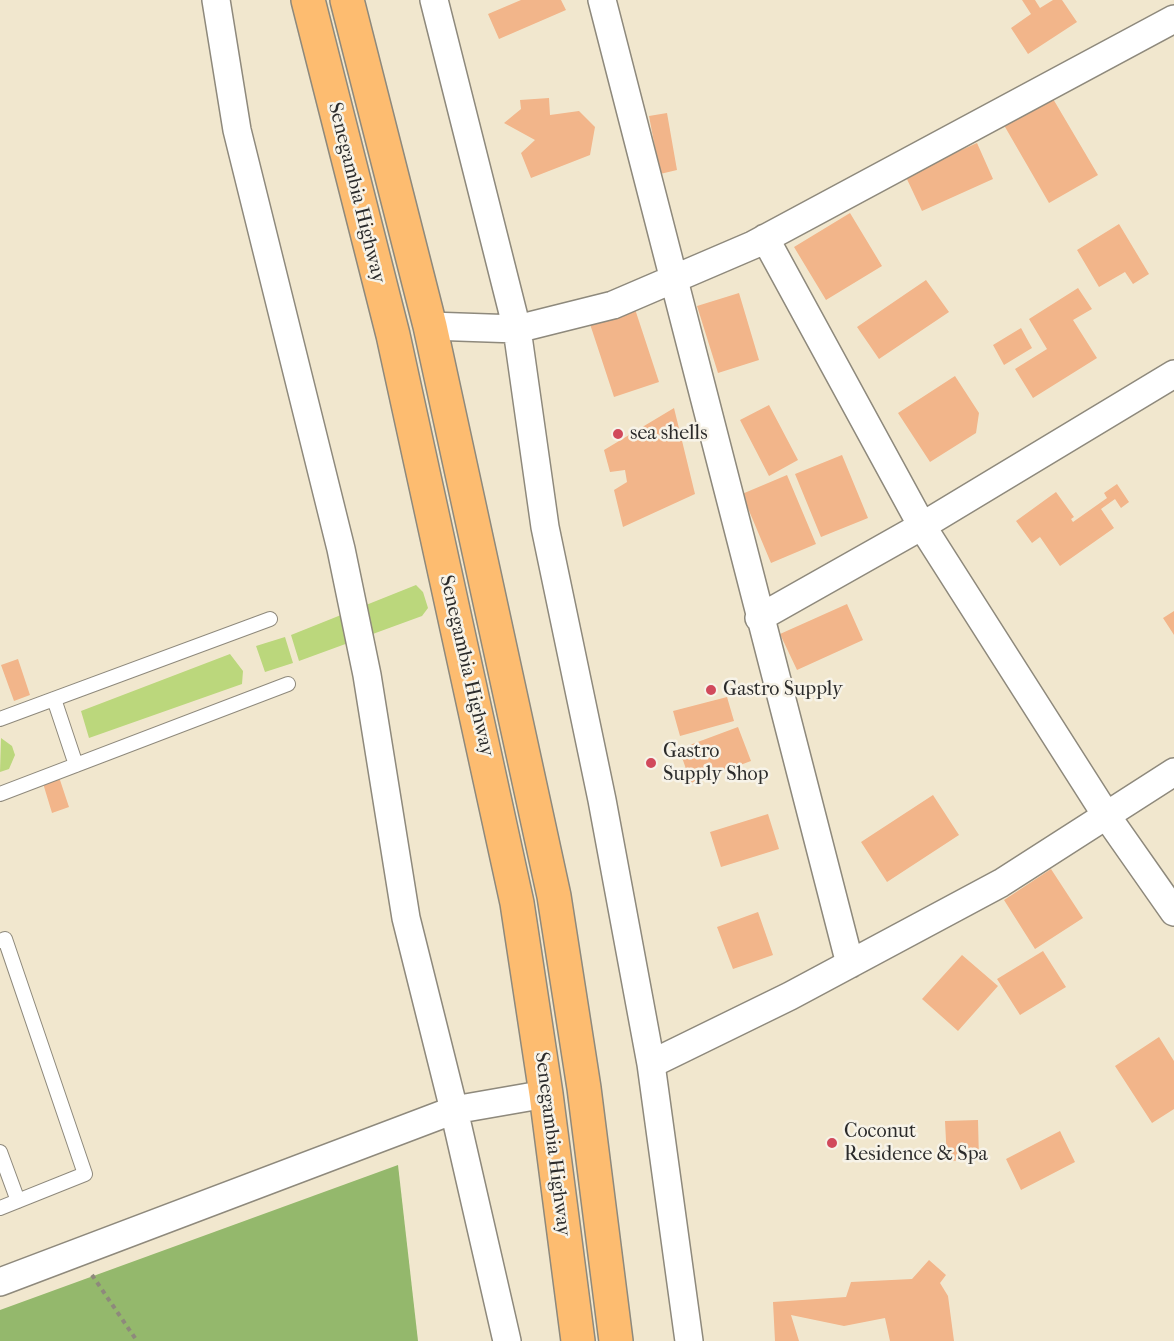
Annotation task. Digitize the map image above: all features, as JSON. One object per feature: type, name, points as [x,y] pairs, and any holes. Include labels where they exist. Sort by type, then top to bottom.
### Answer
[{"type":"main road","name":"Senegambia Highway","points":[[308,0],[393,335],[517,903],[546,1094],[578,1341]]},
{"type":"main road","name":"Senegambia Highway","points":[[347,0],[430,326],[554,896],[582,1077],[616,1341]]},
{"type":"street","points":[[216,0],[237,130],[346,572],[367,675],[406,918],[454,1110],[507,1341]]},
{"type":"street","points":[[434,0],[517,329],[545,527],[604,812],[651,1064],[689,1341]]},
{"type":"street","points":[[602,0],[672,280],[850,964]]},
{"type":"street","points":[[430,326],[517,329],[613,305],[765,238],[1174,19]]},
{"type":"street","points":[[765,238],[922,526],[1106,815],[1174,912]]},
{"type":"street","points":[[759,618],[922,526],[1174,374]]},
{"type":"street","points":[[651,1064],[850,964],[1001,883],[1174,772]]},
{"type":"street","points":[[0,1282],[454,1110],[546,1094]]},
{"type":"lane","points":[[0,718],[270,619]]},
{"type":"lane","points":[[0,794],[288,684]]},
{"type":"lane","points":[[54,699],[76,765]]},
{"type":"lane","points":[[0,941],[5,939],[85,1174],[0,1208]]},
{"type":"lane","points":[[0,1152],[18,1201]]},
{"type":"path","points":[[78,1254],[137,1341]]},
{"type":"green space","points":[[416,585],[423,592],[428,608],[422,616],[299,661],[291,635]]},
{"type":"green space","points":[[285,637],[293,663],[265,672],[256,646]]},
{"type":"green space","points":[[230,654],[243,671],[242,684],[89,738],[81,711]]},
{"type":"green space","points":[[1,738],[12,746],[15,755],[9,769],[0,772]]},
{"type":"green space","points":[[398,1165],[418,1341],[0,1341],[0,1310]]},
{"type":"building","points":[[521,0],[561,0],[566,10],[499,39],[488,14]]},
{"type":"building","points":[[1022,0],[1035,0],[1040,8],[1053,0],[1062,0],[1077,22],[1028,54],[1011,28],[1031,14]]},
{"type":"building","points":[[1049,92],[1098,175],[1049,203],[1001,120]]},
{"type":"building","points":[[549,98],[550,115],[579,111],[595,127],[590,155],[531,178],[521,153],[535,140],[504,123],[521,109],[520,100]]},
{"type":"building","points":[[667,113],[677,170],[660,174],[649,116]]},
{"type":"building","points":[[977,143],[993,179],[922,211],[905,175]]},
{"type":"building","points":[[850,213],[882,266],[826,300],[794,247]]},
{"type":"building","points":[[1119,224],[1149,274],[1133,284],[1125,272],[1099,287],[1077,250]]},
{"type":"building","points":[[926,280],[949,312],[879,359],[857,327]]},
{"type":"building","points":[[1078,288],[1092,309],[1073,320],[1097,358],[1033,398],[1015,369],[1047,349],[1029,319]]},
{"type":"building","points":[[739,293],[759,360],[718,373],[697,306]]},
{"type":"building","points":[[634,306],[659,382],[614,397],[589,321]]},
{"type":"building","points":[[1021,328],[1032,348],[1004,365],[993,345]]},
{"type":"building","points":[[955,376],[979,413],[976,433],[930,462],[898,413]]},
{"type":"building","points":[[769,405],[798,460],[769,476],[740,420]]},
{"type":"building","points":[[674,408],[695,494],[623,527],[614,490],[627,482],[625,470],[610,472],[604,450]]},
{"type":"building","points":[[842,455],[868,518],[821,537],[795,474]]},
{"type":"building","points":[[787,475],[816,544],[771,563],[742,494]]},
{"type":"building","points":[[1117,484],[1129,502],[1121,508],[1115,499],[1101,509],[1114,528],[1060,566],[1040,537],[1032,543],[1016,521],[1056,492],[1074,517],[1071,519],[1073,522],[1107,498],[1104,493]]},
{"type":"building","points":[[847,604],[863,640],[797,670],[780,634]]},
{"type":"building","points":[[1174,611],[1174,635],[1163,618]]},
{"type":"building","points":[[18,659],[30,695],[14,701],[1,665]]},
{"type":"building","points":[[727,697],[734,721],[680,736],[673,711]]},
{"type":"building","points":[[738,727],[751,761],[691,783],[679,749]]},
{"type":"building","points":[[58,774],[69,807],[52,813],[42,780]]},
{"type":"building","points":[[933,795],[959,835],[887,882],[861,842]]},
{"type":"building","points":[[768,814],[779,849],[721,867],[710,832]]},
{"type":"building","points":[[1051,869],[1083,918],[1035,949],[1004,900]]},
{"type":"building","points":[[758,912],[773,955],[733,969],[717,927]]},
{"type":"building","points":[[1043,951],[1066,987],[1020,1015],[997,979]]},
{"type":"building","points":[[962,955],[998,986],[958,1031],[922,999]]},
{"type":"building","points":[[1159,1037],[1174,1061],[1174,1109],[1152,1123],[1115,1066]]},
{"type":"building","points":[[978,1120],[979,1160],[947,1161],[945,1121]]},
{"type":"building","points":[[1060,1131],[1075,1162],[1021,1190],[1006,1159]]},
{"type":"building","points":[[929,1260],[946,1275],[940,1283],[948,1296],[954,1341],[890,1341],[885,1318],[844,1326],[791,1315],[799,1341],[775,1341],[773,1302],[846,1297],[851,1282],[912,1279]]},
{"type":"place","name":"sea shells","points":[[618,434]]},
{"type":"place","name":"Gastro Supply","points":[[711,690]]},
{"type":"place","name":"Gastro Supply Shop","points":[[651,763]]},
{"type":"place","name":"Coconut Residence & Spa","points":[[832,1143]]}]
